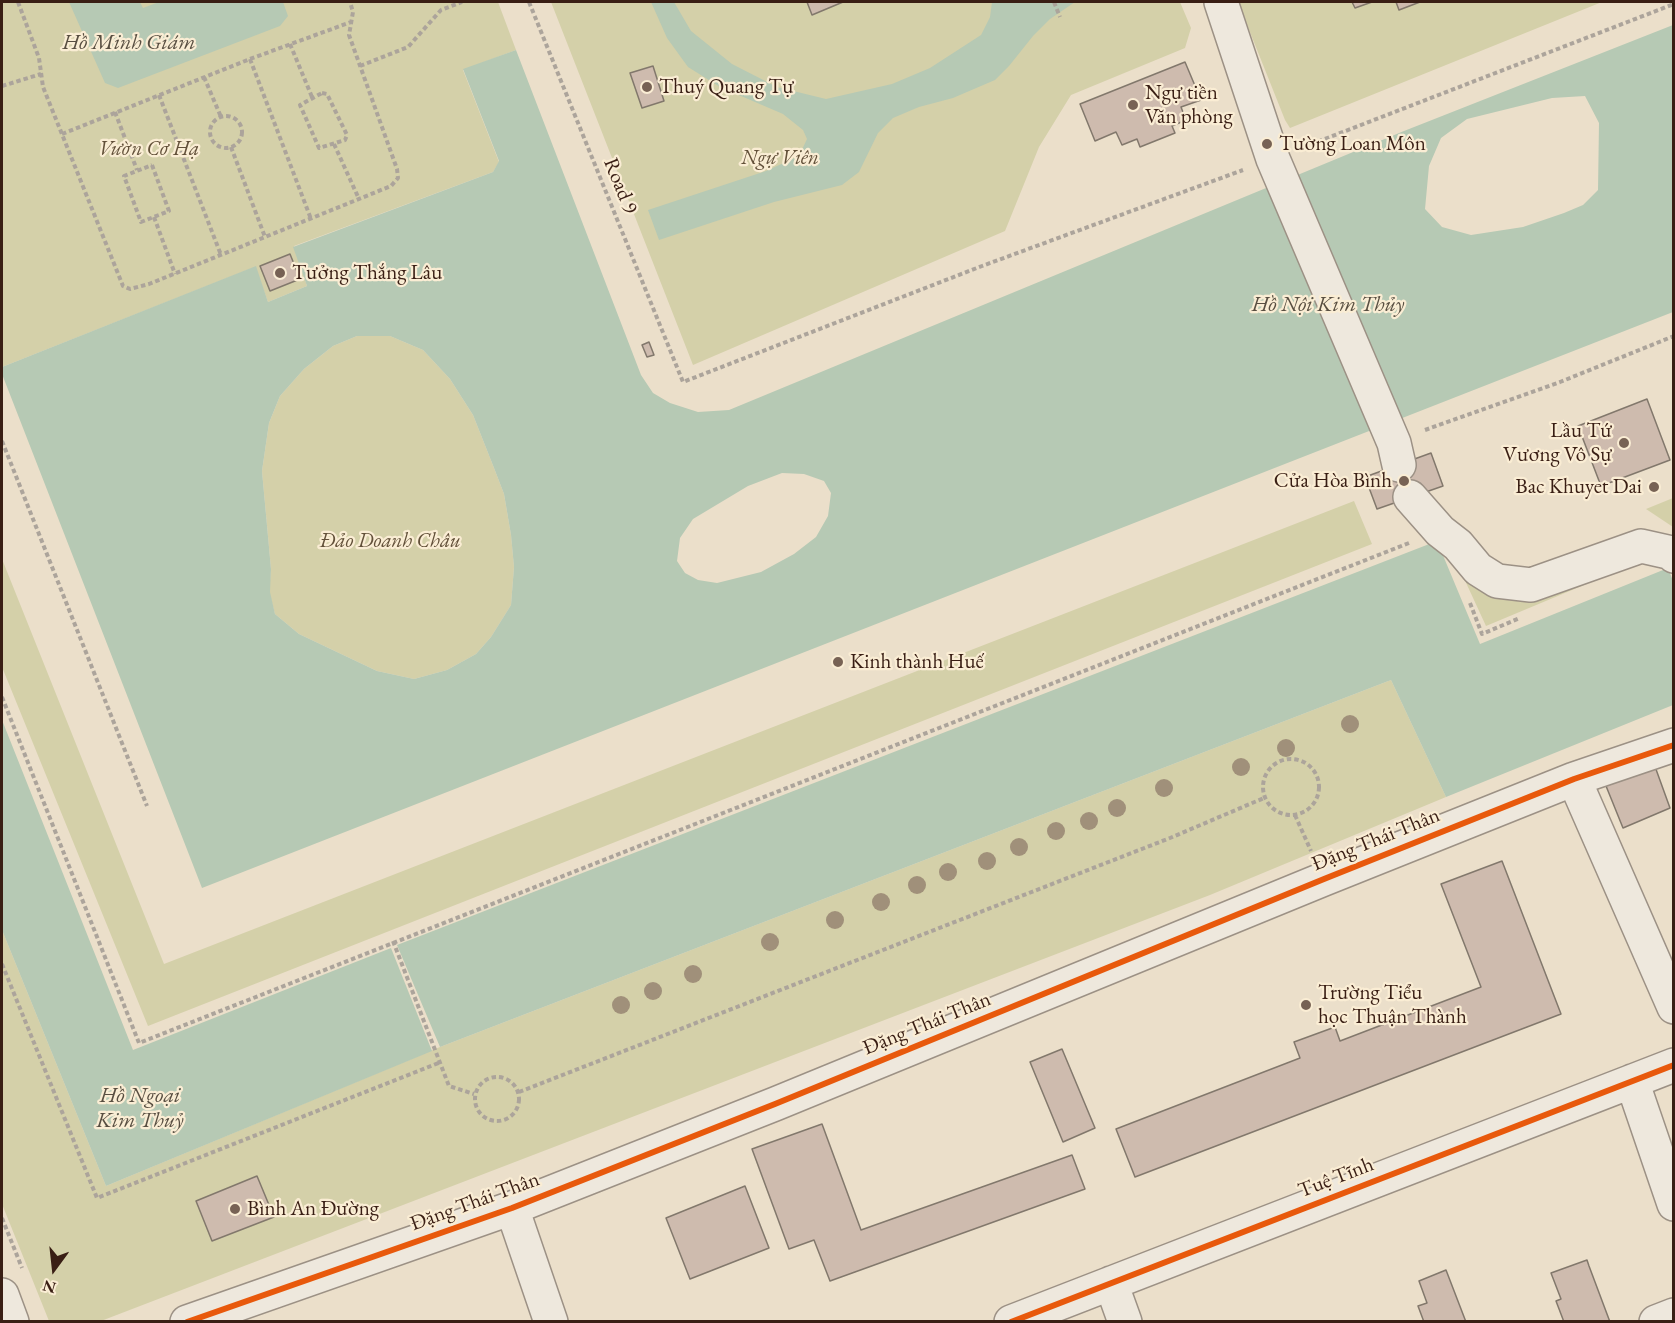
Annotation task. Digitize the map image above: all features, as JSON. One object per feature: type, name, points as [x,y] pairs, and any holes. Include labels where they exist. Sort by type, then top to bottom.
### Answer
[{"type":"street","points":[[1221,2],[1277,169],[1395,443],[1399,465]]},
{"type":"street","points":[[1425,513],[1458,545],[1478,569],[1497,581],[1531,585],[1641,546],[1672,553],[1674,556]]},
{"type":"street","name":"Đặng Thái Thân","points":[[187,1322],[234,1313],[512,1208],[776,1104],[1574,779],[1674,745]]},
{"type":"street","points":[[1574,779],[1674,1007]]},
{"type":"street","name":"Tuệ Tĩnh","points":[[1011,1322],[1674,1065]]},
{"type":"street","points":[[1632,1081],[1674,1204]]},
{"type":"street","points":[[512,1208],[551,1322]]},
{"type":"street","points":[[1111,1283],[1125,1322]]},
{"type":"street","points":[[2,1296],[12,1322]]},
{"type":"street","points":[[1656,1322],[1674,1315]]},
{"type":"path","points":[[18,2],[39,58],[43,87],[123,286],[130,289],[175,274],[391,186],[398,178],[397,169],[349,36],[353,12],[350,3]]},
{"type":"path","points":[[360,66],[408,47],[441,10],[462,2]]},
{"type":"path","points":[[1054,2],[1060,17]]},
{"type":"path","points":[[1277,169],[1674,4]]},
{"type":"path","points":[[62,134],[250,59],[351,22]]},
{"type":"path","points":[[290,44],[312,96]]},
{"type":"path","points":[[250,59],[311,219]]},
{"type":"path","points":[[2,86],[41,74]]},
{"type":"path","points":[[204,77],[221,117]]},
{"type":"path","points":[[327,94],[347,135],[345,140],[334,144],[319,148],[300,105],[312,96],[327,94]]},
{"type":"path","points":[[159,95],[221,255]]},
{"type":"path","points":[[115,112],[137,170]]},
{"type":"path","points":[[231,116],[238,120],[241,127],[242,135],[239,142],[231,147],[217,146],[209,133],[211,125],[221,117],[231,116]]},
{"type":"path","points":[[334,144],[359,199]]},
{"type":"path","points":[[231,147],[265,237]]},
{"type":"path","points":[[152,165],[169,211],[154,217],[141,222],[124,176],[152,165]]},
{"type":"path","points":[[154,217],[175,274]]},
{"type":"path","points":[[1420,432],[1560,382],[1674,336]]},
{"type":"path","points":[[2,441],[147,806]]},
{"type":"path","points":[[2,698],[139,1043],[393,941],[1425,513]]},
{"type":"path","points":[[1302,760],[1317,776],[1320,787],[1318,798],[1302,814],[1280,813],[1264,798],[1262,787],[1264,776],[1270,766],[1280,761],[1302,760]]},
{"type":"path","points":[[519,1092],[1170,838],[1264,798]]},
{"type":"path","points":[[393,941],[449,1086],[474,1094]]},
{"type":"path","points":[[2,964],[97,1198],[441,1062]]},
{"type":"path","points":[[489,1077],[501,1077],[512,1082],[519,1092],[519,1104],[514,1114],[504,1121],[492,1121],[482,1116],[475,1106],[474,1094],[480,1084],[489,1077]]},
{"type":"green space","name":"Vườn Cơ Hạ","points":[[2,2],[498,2],[516,50],[463,70],[499,162],[493,172],[294,246],[307,286],[268,302],[255,267],[2,367]]},
{"type":"green space","name":"Ngự Viên","points":[[551,2],[1180,2],[1191,28],[1185,48],[1071,95],[1039,147],[1005,231],[693,365]]},
{"type":"green space","points":[[1238,2],[1602,2],[1290,128]]},
{"type":"green space","name":"Đảo Doanh Châu","points":[[357,336],[390,336],[423,350],[450,379],[473,415],[494,468],[504,494],[511,535],[514,567],[511,605],[491,637],[476,654],[447,670],[414,679],[377,671],[299,634],[275,614],[269,592],[271,569],[262,471],[269,423],[280,396],[304,369],[333,346]]},
{"type":"green space","points":[[1673,498],[1673,527],[1646,509]]},
{"type":"green space","points":[[1354,501],[1372,544],[148,1026],[2,667],[2,559],[164,964]]},
{"type":"green space","points":[[1639,562],[1486,626],[1462,574]]},
{"type":"green space","points":[[1391,680],[1446,797],[1210,895],[101,1321],[49,1321],[2,1204],[2,930],[106,1186],[440,1047]]},
{"type":"water","name":"Hồ Minh Giám","points":[[69,2],[140,2],[143,8],[159,2],[283,2],[288,16],[280,26],[118,88],[105,83]]},
{"type":"water","points":[[651,2],[674,2],[691,31],[732,64],[777,87],[826,99],[892,84],[930,68],[981,35],[990,17],[992,2],[1075,2],[1050,19],[995,80],[953,98],[919,107],[893,118],[878,133],[859,172],[842,185],[774,202],[659,240],[648,210],[766,171],[799,156],[807,139],[803,130],[783,114],[720,87],[688,67],[667,38]]},
{"type":"water","name":"Hồ Nội Kim Thủy","points":[[1673,25],[1673,312],[202,888],[2,374],[2,367],[256,266],[268,302],[307,286],[293,247],[493,172],[499,161],[463,69],[516,50],[641,375],[653,393],[670,403],[698,412],[729,410],[1404,131]],"holes":[[[1585,96],[1599,123],[1598,190],[1583,205],[1523,227],[1471,235],[1442,227],[1425,209],[1429,166],[1441,138],[1467,119],[1552,98]],[[357,336],[390,336],[423,350],[450,379],[473,415],[504,494],[514,567],[511,605],[491,637],[476,654],[447,670],[414,679],[377,671],[299,634],[275,614],[270,592],[271,569],[262,471],[269,423],[280,396],[304,369],[333,346]],[[782,473],[804,474],[824,481],[831,493],[828,516],[816,537],[794,554],[761,572],[717,583],[698,580],[685,573],[677,561],[680,538],[693,519],[748,486]]]},
{"type":"water","points":[[1437,541],[1480,644],[1668,568],[1673,581],[1673,705],[1446,797],[1391,680],[440,1047],[397,945]]},
{"type":"water","name":"Hồ Ngoại Kim Thuỷ","points":[[2,720],[133,1050],[391,948],[432,1051],[106,1186],[2,930]]},
{"type":"building","points":[[807,2],[843,2],[812,15]]},
{"type":"building","points":[[1352,2],[1372,2],[1355,8]]},
{"type":"building","points":[[1396,2],[1420,2],[1399,10]]},
{"type":"building","name":"Ngự tiền Văn phòng","points":[[1185,62],[1201,100],[1181,107],[1186,120],[1172,126],[1175,133],[1140,147],[1137,139],[1122,145],[1116,132],[1095,141],[1080,104]]},
{"type":"building","name":"Thuý Quang Tự","points":[[653,66],[664,101],[642,108],[630,73]]},
{"type":"building","name":"Tưởng Thắng Lâu","points":[[290,254],[300,279],[270,291],[260,266]]},
{"type":"building","points":[[649,342],[654,355],[647,357],[642,345]]},
{"type":"building","name":"Lầu Tứ Vương Vô Sự","points":[[1647,399],[1670,460],[1601,486],[1578,426]]},
{"type":"building","name":"Cửa Hòa Bình","points":[[1431,453],[1443,486],[1377,509],[1365,477]]},
{"type":"building","points":[[1653,761],[1670,808],[1623,828],[1604,781]]},
{"type":"building","points":[[1502,861],[1561,1014],[1135,1177],[1116,1129],[1300,1058],[1294,1042],[1335,1027],[1340,1041],[1481,987],[1441,884]]},
{"type":"building","points":[[1062,1049],[1095,1128],[1063,1142],[1030,1062]]},
{"type":"building","points":[[822,1124],[861,1230],[1072,1155],[1085,1189],[830,1281],[814,1240],[789,1249],[752,1149]]},
{"type":"building","name":"Bình An Đường","points":[[257,1176],[274,1217],[212,1241],[196,1201]]},
{"type":"building","points":[[745,1186],[769,1248],[690,1279],[666,1218]]},
{"type":"building","points":[[1587,1260],[1610,1322],[1564,1322],[1556,1301],[1561,1299],[1551,1273]]},
{"type":"building","points":[[1446,1270],[1466,1322],[1424,1322],[1418,1306],[1427,1303],[1419,1281]]},
{"type":"cycle path","points":[[187,1322],[512,1208],[775,1104],[1574,779],[1674,745]]},
{"type":"cycle path","points":[[1011,1322],[1674,1065]]},
{"type":"place","name":"Thuý Quang Tự","points":[[647,87]]},
{"type":"place","name":"Ngự tiền Văn phòng","points":[[1133,105]]},
{"type":"place","name":"Tường Loan Môn","points":[[1267,144]]},
{"type":"place","name":"Tưởng Thắng Lâu","points":[[280,273]]},
{"type":"place","name":"Lầu Tứ Vương Vô Sự","points":[[1624,443]]},
{"type":"place","name":"Cửa Hòa Bình","points":[[1404,481]]},
{"type":"place","name":"Bac Khuyet Dai","points":[[1654,487]]},
{"type":"place","name":"Kinh thành Huế","points":[[838,662]]},
{"type":"place","name":"Trường Tiểu học Thuận Thành","points":[[1306,1005]]},
{"type":"place","name":"Bình An Đường","points":[[235,1209]]}]
